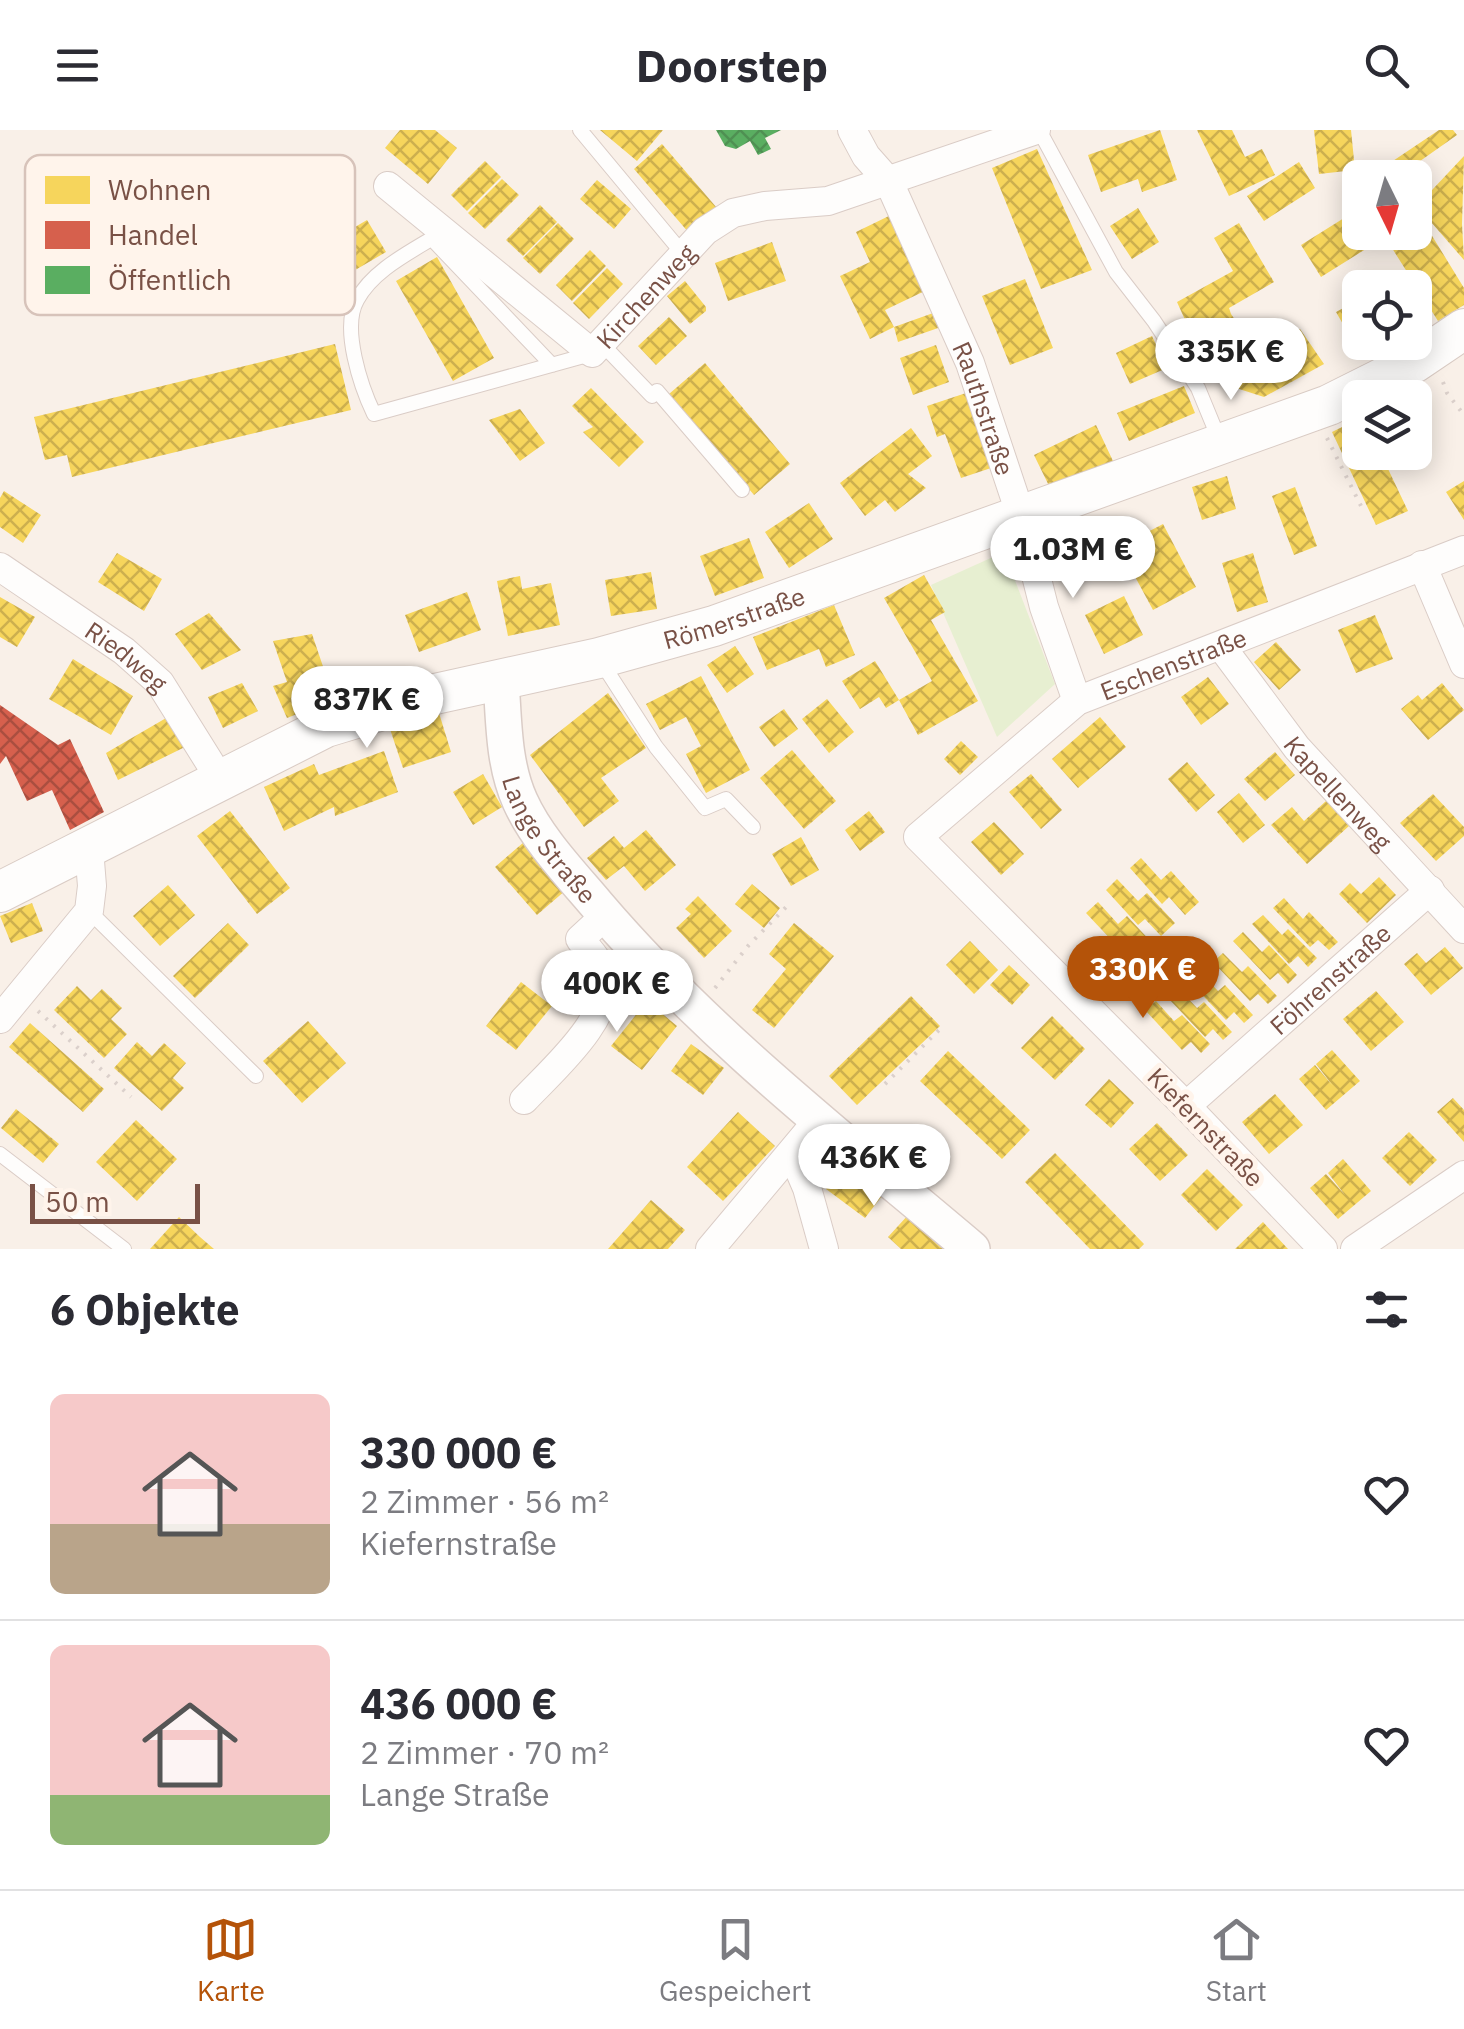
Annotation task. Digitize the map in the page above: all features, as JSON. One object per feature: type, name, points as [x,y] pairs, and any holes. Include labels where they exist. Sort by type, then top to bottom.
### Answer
[{"type":"main road","name":"Römerstraße","points":[[0,892],[326,727],[435,694],[599,658],[714,626],[1313,410],[1415,362],[1449,339]]},
{"type":"street","name":"Rauthstraße","points":[[852,130],[877,171],[890,182],[970,363],[1021,516],[1044,607],[1077,701]]},
{"type":"street","name":"Kirchenweg","points":[[388,186],[438,235],[597,348],[705,231],[733,213],[828,201],[1037,130]]},
{"type":"street","name":"Eschenstraße","points":[[918,837],[1077,701],[1464,550]]},
{"type":"street","points":[[1422,565],[1464,664]]},
{"type":"street","name":"Riedweg","points":[[0,567],[124,650],[160,683],[220,780]]},
{"type":"street","name":"Kapellenweg","points":[[1222,646],[1297,748],[1464,930]]},
{"type":"street","name":"Lange Straße","points":[[501,681],[506,747],[519,799],[548,845],[606,915],[696,1012],[972,1249]]},
{"type":"street","name":"Kiefernstraße","points":[[918,837],[1323,1249]]},
{"type":"street","points":[[0,1019],[89,911],[89,849]]},
{"type":"street","name":"Föhrenstraße","points":[[1186,1106],[1430,890]]},
{"type":"street","points":[[524,1100],[576,1045],[604,1002],[603,971],[580,939],[606,915]]},
{"type":"street","points":[[710,1249],[819,1119]]},
{"type":"street","points":[[792,1154],[824,1249]]},
{"type":"street","points":[[1355,1249],[1464,1175]]},
{"type":"lane","points":[[580,130],[684,256]]},
{"type":"lane","points":[[1037,130],[1116,272],[1198,388],[1222,444]]},
{"type":"lane","points":[[355,305],[383,270],[438,235],[552,364]]},
{"type":"lane","points":[[353,315],[350,329],[362,390],[374,414],[597,348],[652,396],[657,391],[742,490]]},
{"type":"lane","points":[[599,658],[656,748],[704,808],[726,798],[753,827]]},
{"type":"lane","points":[[89,911],[256,1076]]},
{"type":"lane","points":[[0,1154],[124,1249]]},
{"type":"path","points":[[1449,339],[1446,393],[1464,416]]},
{"type":"path","points":[[1313,410],[1361,506]]},
{"type":"path","points":[[696,1012],[748,946],[791,902]]},
{"type":"path","points":[[20,994],[131,1097]]},
{"type":"path","points":[[885,1084],[941,1028]]},
{"type":"green space","points":[[1004,552],[1055,684],[997,737],[931,585]]},
{"type":"building: Wohnen","points":[[400,130],[435,130],[457,148],[428,184],[385,148]]},
{"type":"building: Wohnen","points":[[600,130],[663,130],[637,161]]},
{"type":"building: Wohnen","points":[[1160,130],[1177,180],[1142,192],[1138,179],[1101,192],[1088,155]]},
{"type":"building: Wohnen","points":[[1197,130],[1232,130],[1245,157],[1262,149],[1275,175],[1229,196]]},
{"type":"building: Wohnen","points":[[1314,130],[1351,130],[1354,160],[1342,160],[1342,171],[1319,174]]},
{"type":"building: Wohnen","points":[[1439,130],[1453,130],[1457,135],[1422,160],[1394,160]]},
{"type":"building: Wohnen","points":[[662,144],[717,208],[689,233],[634,169]]},
{"type":"building: Wohnen","points":[[1037,149],[1092,270],[1041,289],[992,168]]},
{"type":"building: Wohnen","points":[[1464,156],[1464,260],[1432,223],[1432,190]]},
{"type":"building: Wohnen","points":[[485,161],[501,177],[467,211],[451,195]]},
{"type":"building: Wohnen","points":[[1299,162],[1315,188],[1264,221],[1247,196]]},
{"type":"building: Wohnen","points":[[502,179],[519,195],[485,229],[468,213]]},
{"type":"building: Wohnen","points":[[597,180],[631,209],[614,229],[580,199]]},
{"type":"building: Wohnen","points":[[540,205],[557,222],[523,256],[506,240]]},
{"type":"building: Wohnen","points":[[1138,208],[1159,242],[1132,259],[1110,226]]},
{"type":"building: Wohnen","points":[[893,214],[929,289],[885,310],[894,327],[870,339],[840,276],[870,262],[856,232]]},
{"type":"building: Wohnen","points":[[1342,219],[1342,250],[1364,250],[1321,277],[1301,245]]},
{"type":"building: Wohnen","points":[[367,220],[386,252],[355,270],[355,227]]},
{"type":"building: Wohnen","points":[[558,223],[574,239],[540,274],[523,258]]},
{"type":"building: Wohnen","points":[[1239,223],[1274,282],[1229,308],[1231,314],[1252,345],[1272,348],[1300,329],[1324,364],[1264,397],[1233,387],[1199,330],[1221,319],[1190,331],[1177,302],[1233,271],[1214,238]]},
{"type":"building: Wohnen","points":[[1432,236],[1464,288],[1464,305],[1438,321],[1432,311],[1432,270],[1406,270],[1393,250],[1432,250]]},
{"type":"building: Wohnen","points":[[772,242],[786,281],[728,301],[715,263]]},
{"type":"building: Wohnen","points":[[590,250],[606,266],[572,301],[556,285]]},
{"type":"building: Wohnen","points":[[437,257],[494,358],[453,381],[396,281]]},
{"type":"building: Wohnen","points":[[607,268],[623,284],[589,319],[573,303]]},
{"type":"building: Wohnen","points":[[1025,279],[1053,348],[1010,365],[982,296]]},
{"type":"building: Wohnen","points":[[685,281],[706,307],[690,324],[667,296]]},
{"type":"building: Wohnen","points":[[936,312],[941,327],[898,342],[894,327]]},
{"type":"building: Wohnen","points":[[669,317],[687,336],[656,365],[638,346]]},
{"type":"building: Wohnen","points":[[1152,336],[1167,368],[1130,384],[1116,353]]},
{"type":"building: Wohnen","points":[[335,344],[351,410],[72,477],[67,455],[45,460],[34,417]]},
{"type":"building: Wohnen","points":[[936,345],[949,382],[913,395],[900,358]]},
{"type":"building: Wohnen","points":[[705,363],[790,464],[754,495],[669,394]]},
{"type":"building: Wohnen","points":[[1184,386],[1195,413],[1129,441],[1117,413]]},
{"type":"building: Wohnen","points":[[591,388],[644,442],[619,467],[583,432],[593,427],[572,406]]},
{"type":"building: Wohnen","points":[[969,392],[994,467],[961,478],[945,434],[937,437],[927,406]]},
{"type":"building: Wohnen","points":[[520,409],[545,443],[520,461],[489,420]]},
{"type":"building: Wohnen","points":[[1096,425],[1113,461],[1051,490],[1034,455]]},
{"type":"building: Wohnen","points":[[1342,427],[1342,453],[1332,432]]},
{"type":"building: Wohnen","points":[[911,428],[932,456],[908,474],[926,488],[895,512],[885,500],[865,516],[840,483]]},
{"type":"building: Wohnen","points":[[1350,470],[1389,470],[1408,511],[1376,525]]},
{"type":"building: Wohnen","points":[[1227,476],[1236,509],[1202,520],[1192,487]]},
{"type":"building: Wohnen","points":[[1464,481],[1464,520],[1446,492]]},
{"type":"building: Wohnen","points":[[1295,487],[1317,546],[1294,555],[1272,496]]},
{"type":"building: Wohnen","points":[[4,491],[41,515],[23,543],[0,527],[0,498]]},
{"type":"building: Wohnen","points":[[809,503],[833,539],[789,568],[765,532]]},
{"type":"building: Wohnen","points":[[1163,524],[1196,587],[1153,610],[1119,547]]},
{"type":"building: Wohnen","points":[[749,538],[764,578],[715,596],[700,556]]},
{"type":"building: Wohnen","points":[[117,553],[162,579],[144,611],[98,582]]},
{"type":"building: Wohnen","points":[[1253,553],[1268,602],[1237,612],[1222,563]]},
{"type":"building: Wohnen","points":[[651,572],[657,609],[611,616],[605,580]]},
{"type":"building: Wohnen","points":[[924,575],[945,612],[931,620],[978,701],[918,735],[899,700],[932,681],[884,598]]},
{"type":"building: Wohnen","points":[[520,576],[522,589],[551,583],[560,625],[508,636],[497,581]]},
{"type":"building: Wohnen","points":[[467,592],[481,630],[419,652],[405,615]]},
{"type":"building: Wohnen","points":[[1124,596],[1143,635],[1104,654],[1085,615]]},
{"type":"building: Wohnen","points":[[0,597],[35,617],[17,647],[0,637]]},
{"type":"building: Wohnen","points":[[834,605],[855,655],[826,667],[819,649],[767,670],[753,637]]},
{"type":"building: Wohnen","points":[[209,613],[241,650],[202,670],[175,634]]},
{"type":"building: Wohnen","points":[[1375,615],[1393,659],[1356,673],[1338,630]]},
{"type":"building: Wohnen","points":[[312,634],[334,699],[287,718],[273,686],[287,682],[273,641]]},
{"type":"building: Wohnen","points":[[1276,642],[1301,670],[1279,690],[1254,662]]},
{"type":"building: Wohnen","points":[[735,646],[754,674],[727,693],[707,665]]},
{"type":"building: Wohnen","points":[[73,659],[133,696],[111,735],[49,699]]},
{"type":"building: Wohnen","points":[[875,661],[899,700],[886,708],[879,697],[860,709],[842,681]]},
{"type":"building: Wohnen","points":[[701,676],[750,770],[706,793],[686,754],[701,746],[686,717],[660,730],[646,704]]},
{"type":"building: Wohnen","points":[[1208,677],[1229,704],[1201,725],[1181,697]]},
{"type":"building: Wohnen","points":[[242,683],[258,711],[223,728],[208,697]]},
{"type":"building: Wohnen","points":[[1442,683],[1464,710],[1428,740],[1401,709],[1418,695],[1422,700]]},
{"type":"building: Wohnen","points":[[608,693],[646,748],[601,778],[619,801],[584,827],[530,755]]},
{"type":"building: Wohnen","points":[[827,699],[854,732],[829,753],[802,719]]},
{"type":"building: Wohnen","points":[[784,709],[798,729],[774,747],[759,727]]},
{"type":"building: Wohnen","points":[[439,713],[451,752],[403,768],[390,729]]},
{"type":"building: Wohnen","points":[[173,714],[189,745],[118,780],[106,753]]},
{"type":"building: Wohnen","points":[[1100,717],[1126,747],[1078,788],[1052,759]]},
{"type":"building: Wohnen","points":[[961,741],[978,757],[960,775],[944,759]]},
{"type":"building: Wohnen","points":[[792,750],[836,801],[804,829],[760,778]]},
{"type":"building: Wohnen","points":[[384,751],[398,792],[335,816],[334,807],[284,831],[264,787],[314,764],[319,775]]},
{"type":"building: Wohnen","points":[[1275,752],[1295,775],[1265,801],[1244,779]]},
{"type":"building: Wohnen","points":[[1187,762],[1215,795],[1196,812],[1168,779]]},
{"type":"building: Wohnen","points":[[483,774],[502,807],[473,825],[453,792]]},
{"type":"building: Wohnen","points":[[1031,774],[1062,810],[1041,829],[1009,792]]},
{"type":"building: Wohnen","points":[[1239,793],[1265,825],[1243,843],[1217,812]]},
{"type":"building: Wohnen","points":[[1433,794],[1464,827],[1464,836],[1436,861],[1400,823]]},
{"type":"building: Wohnen","points":[[1326,801],[1349,826],[1307,864],[1271,825],[1292,807],[1304,821]]},
{"type":"building: Wohnen","points":[[230,811],[290,888],[257,914],[197,836]]},
{"type":"building: Wohnen","points":[[869,811],[885,832],[860,851],[845,830]]},
{"type":"building: Wohnen","points":[[994,822],[1024,854],[1001,875],[971,842]]},
{"type":"building: Wohnen","points":[[646,830],[676,865],[645,891],[624,866],[606,880],[587,858],[614,836],[624,848]]},
{"type":"building: Wohnen","points":[[801,837],[819,870],[791,886],[772,854]]},
{"type":"building: Wohnen","points":[[524,842],[566,890],[537,915],[495,867]]},
{"type":"building: Wohnen","points":[[1141,858],[1161,880],[1171,871],[1199,902],[1185,915],[1169,897],[1162,904],[1130,868]]},
{"type":"building: Wohnen","points":[[1379,877],[1396,895],[1367,923],[1339,894],[1350,883],[1361,894]]},
{"type":"building: Wohnen","points":[[1117,879],[1138,901],[1147,893],[1175,923],[1161,936],[1145,919],[1138,925],[1106,890]]},
{"type":"building: Wohnen","points":[[752,884],[780,908],[764,928],[735,904]]},
{"type":"building: Wohnen","points":[[168,885],[195,915],[160,946],[133,916]]},
{"type":"building: Wohnen","points":[[698,896],[732,931],[704,958],[676,928],[691,914],[685,909]]},
{"type":"building: Wohnen","points":[[1284,898],[1303,919],[1309,912],[1338,942],[1329,950],[1318,940],[1310,947],[1273,908]]},
{"type":"building: Wohnen","points":[[1098,902],[1118,924],[1127,916],[1155,946],[1142,959],[1126,942],[1119,948],[1086,913]]},
{"type":"building: Wohnen","points":[[32,903],[43,931],[11,943],[0,916]]},
{"type":"building: Wohnen","points":[[1263,915],[1282,935],[1288,929],[1317,958],[1308,967],[1298,956],[1289,964],[1252,924]]},
{"type":"building: Wohnen","points":[[228,923],[249,945],[195,998],[173,976]]},
{"type":"building: Wohnen","points":[[794,923],[834,956],[774,1028],[752,1010],[786,969],[769,954]]},
{"type":"building: Wohnen","points":[[1243,932],[1262,952],[1269,945],[1297,975],[1288,984],[1278,973],[1270,980],[1233,941]]},
{"type":"building: Wohnen","points":[[970,941],[998,970],[974,994],[946,965]]},
{"type":"building: Wohnen","points":[[1445,947],[1463,968],[1431,995],[1404,964],[1417,953],[1426,963]]},
{"type":"building: Wohnen","points":[[1223,953],[1242,972],[1248,966],[1277,996],[1268,1004],[1258,994],[1250,1001],[1213,962]]},
{"type":"building: Wohnen","points":[[1009,965],[1030,985],[1012,1005],[990,985]]},
{"type":"building: Wohnen","points":[[1199,971],[1218,991],[1225,985],[1253,1015],[1244,1023],[1234,1012],[1226,1020],[1189,981]]},
{"type":"building: Wohnen","points":[[521,982],[552,1006],[516,1050],[486,1026]]},
{"type":"building: Wohnen","points":[[77,986],[91,1000],[102,989],[122,1008],[111,1019],[127,1034],[104,1058],[54,1010]]},
{"type":"building: Wohnen","points":[[1178,988],[1197,1008],[1204,1002],[1232,1032],[1223,1040],[1213,1029],[1205,1037],[1168,998]]},
{"type":"building: Wohnen","points":[[1376,991],[1404,1022],[1371,1051],[1343,1019]]},
{"type":"building: Wohnen","points":[[911,996],[940,1026],[857,1105],[829,1076]]},
{"type":"building: Wohnen","points":[[647,1001],[677,1026],[642,1070],[611,1046]]},
{"type":"building: Wohnen","points":[[1156,1001],[1174,1021],[1182,1015],[1210,1044],[1201,1053],[1191,1042],[1182,1050],[1145,1010]]},
{"type":"building: Wohnen","points":[[1052,1016],[1085,1049],[1055,1080],[1021,1048]]},
{"type":"building: Wohnen","points":[[308,1021],[346,1063],[302,1103],[263,1061]]},
{"type":"building: Wohnen","points":[[30,1023],[104,1089],[83,1112],[9,1047]]},
{"type":"building: Wohnen","points":[[137,1042],[152,1056],[164,1043],[186,1063],[173,1078],[184,1088],[162,1111],[114,1068]]},
{"type":"building: Wohnen","points":[[691,1044],[724,1068],[703,1095],[671,1071]]},
{"type":"building: Wohnen","points":[[1332,1050],[1360,1081],[1326,1110],[1299,1079],[1315,1065],[1333,1086],[1316,1064]]},
{"type":"building: Wohnen","points":[[948,1051],[1030,1130],[1002,1159],[920,1081]]},
{"type":"building: Wohnen","points":[[1109,1079],[1134,1103],[1111,1128],[1085,1105]]},
{"type":"building: Wohnen","points":[[1275,1094],[1303,1125],[1269,1154],[1242,1122]]},
{"type":"building: Wohnen","points":[[1453,1098],[1464,1110],[1464,1142],[1437,1112]]},
{"type":"building: Wohnen","points":[[16,1109],[59,1144],[43,1163],[1,1128]]},
{"type":"building: Wohnen","points":[[738,1112],[775,1146],[723,1201],[687,1167]]},
{"type":"building: Wohnen","points":[[136,1120],[177,1159],[137,1201],[96,1162]]},
{"type":"building: Wohnen","points":[[1157,1123],[1188,1155],[1160,1181],[1129,1149]]},
{"type":"building: Wohnen","points":[[1409,1132],[1437,1160],[1410,1186],[1382,1158]]},
{"type":"building: Wohnen","points":[[1055,1153],[1144,1244],[1139,1249],[1090,1249],[1025,1182]]},
{"type":"building: Wohnen","points":[[1343,1159],[1371,1191],[1338,1219],[1310,1188],[1326,1174],[1345,1195],[1328,1173]]},
{"type":"building: Wohnen","points":[[846,1163],[885,1192],[865,1218],[826,1189]]},
{"type":"building: Wohnen","points":[[1207,1169],[1243,1205],[1216,1231],[1181,1195]]},
{"type":"building: Wohnen","points":[[651,1200],[685,1230],[668,1249],[608,1249]]},
{"type":"building: Wohnen","points":[[909,1214],[947,1249],[901,1249],[888,1237]]},
{"type":"building: Wohnen","points":[[179,1217],[200,1237],[214,1249],[150,1249]]},
{"type":"building: Wohnen","points":[[1263,1222],[1288,1249],[1235,1249]]},
{"type":"building: Handel","points":[[0,705],[58,745],[70,739],[104,812],[70,830],[52,790],[27,801],[6,756],[0,764]]},
{"type":"building: Öffentlich","points":[[716,130],[781,130],[765,138],[771,149],[758,155],[750,141],[736,149],[725,146]]}]
